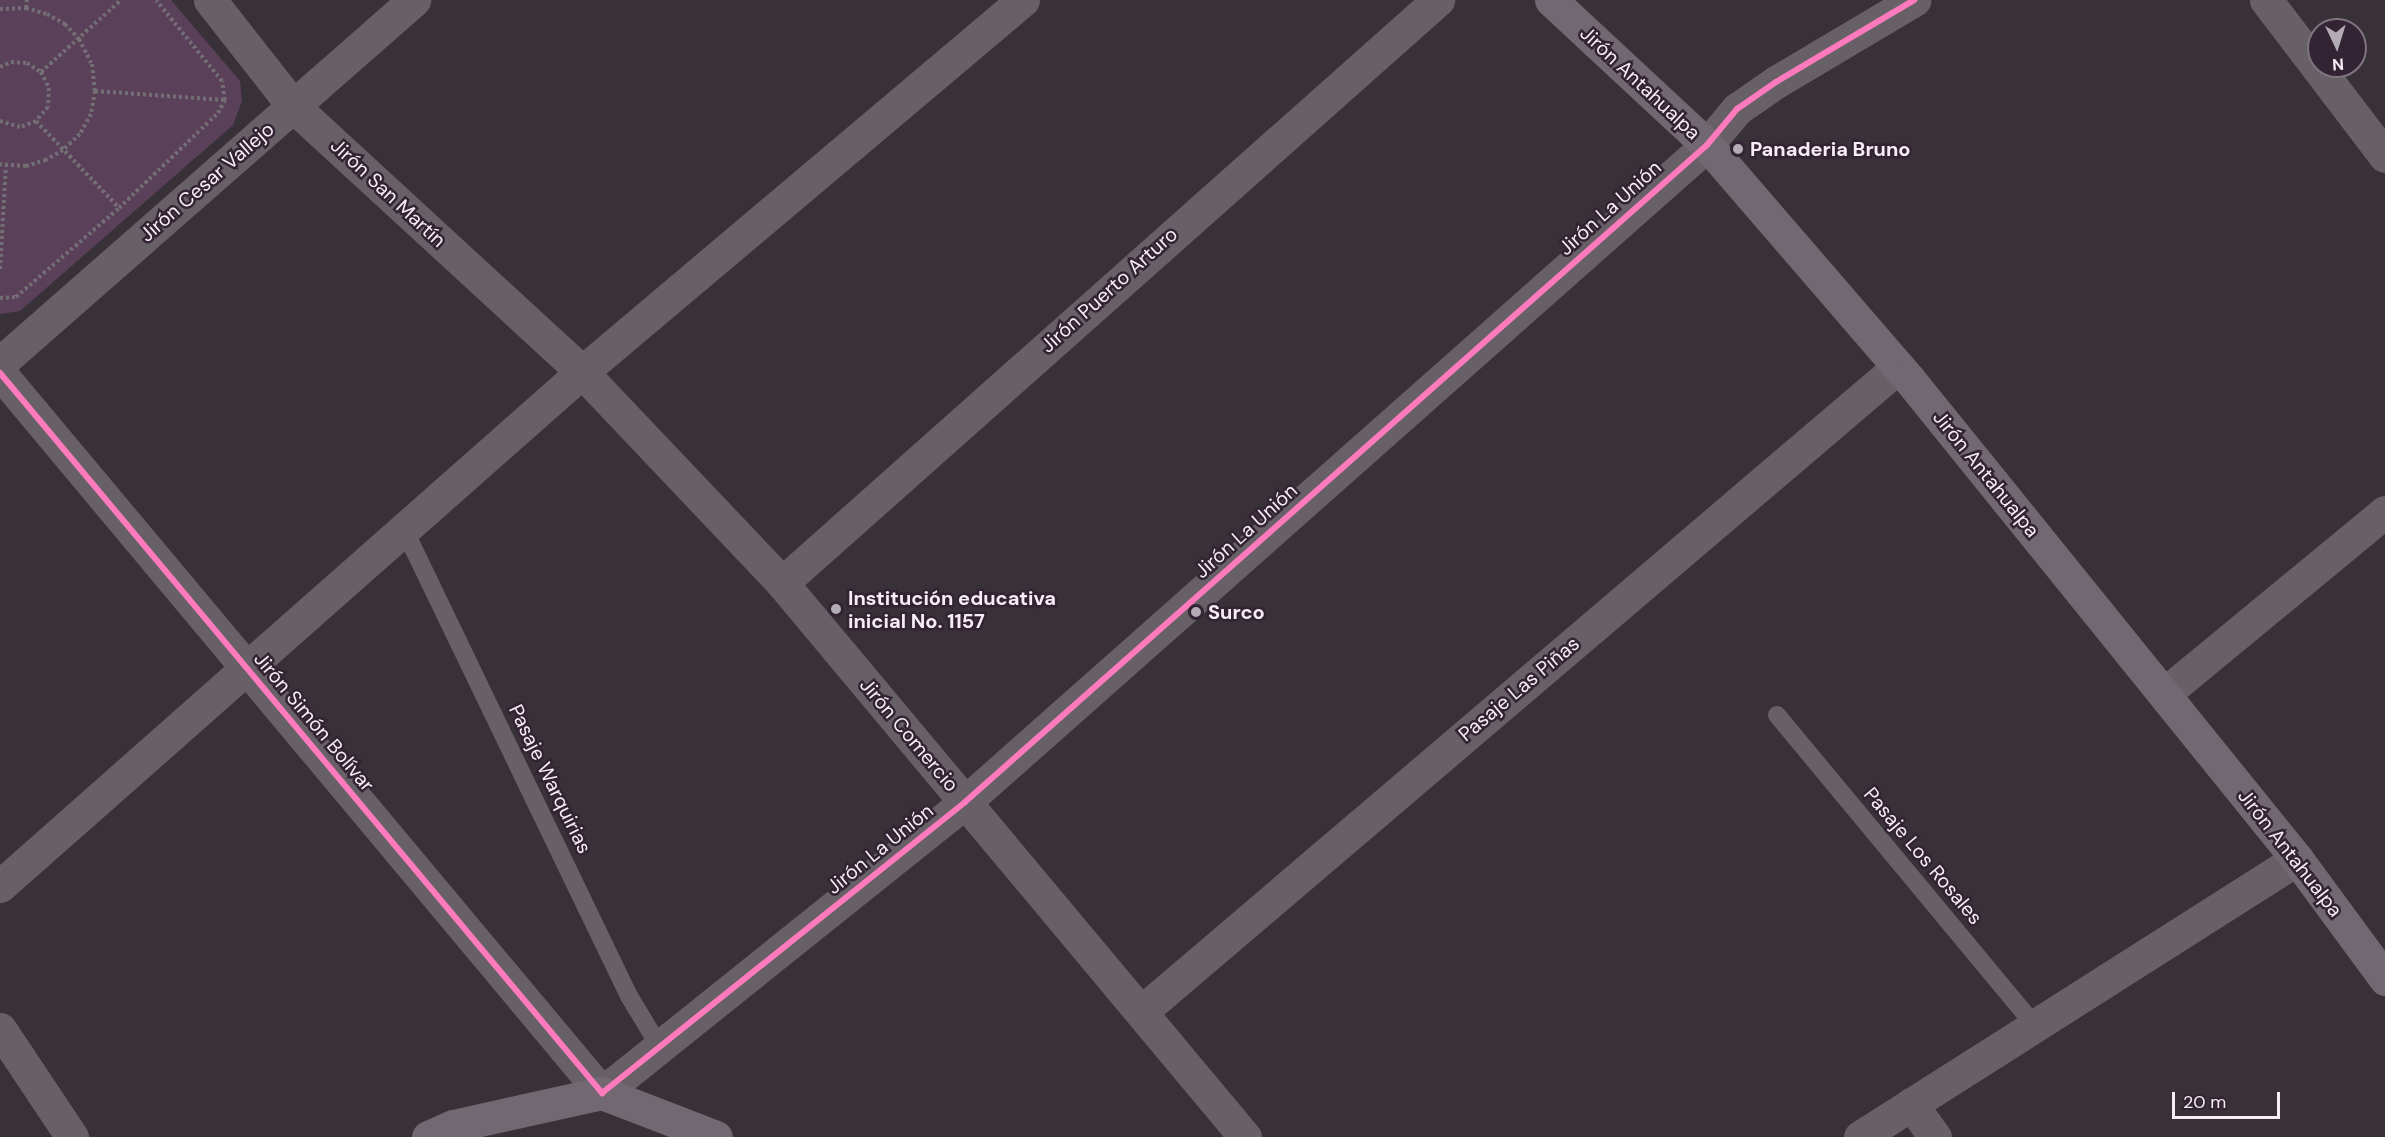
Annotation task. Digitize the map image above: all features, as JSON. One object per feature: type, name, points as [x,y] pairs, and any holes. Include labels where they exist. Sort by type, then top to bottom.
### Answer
[{"type":"street","name":"Jirón San Martín","points":[[210,0],[293,106],[582,372]]},
{"type":"street","name":"Jirón Cesar Vallejo","points":[[0,363],[414,0]]},
{"type":"street","points":[[0,886],[582,372],[1023,0]]},
{"type":"street","name":"Jirón Puerto Arturo","points":[[782,583],[1438,0]]},
{"type":"street","name":"Jirón Antahualpa","points":[[1551,0],[1707,145],[1898,367],[2297,859],[2385,979]]},
{"type":"street","name":"Jirón La Unión","points":[[602,1093],[965,802],[1707,145],[1737,109],[1756,95],[1914,0]]},
{"type":"street","points":[[2266,0],[2385,156]]},
{"type":"street","name":"Pasaje Las Piñas","points":[[1141,1012],[1898,367]]},
{"type":"street","name":"Jirón Comercio","points":[[582,372],[782,583],[1245,1137]]},
{"type":"street","name":"Jirón Simón Bolívar","points":[[0,373],[602,1093]]},
{"type":"street","points":[[2164,694],[2385,512]]},
{"type":"street","points":[[1860,1137],[2297,859]]},
{"type":"street","points":[[0,1029],[72,1137]]},
{"type":"street","points":[[428,1137],[453,1126],[602,1093],[716,1137]]},
{"type":"street","points":[[1911,1104],[1935,1137]]},
{"type":"lane","name":"Pasaje Warquirias","points":[[404,529],[629,996],[659,1046]]},
{"type":"lane","name":"Pasaje Los Rosales","points":[[1778,715],[2035,1026]]},
{"type":"path","points":[[27,0],[27,8]]},
{"type":"path","points":[[41,72],[121,0]]},
{"type":"path","points":[[0,298],[16,297],[119,207],[218,113],[225,100],[222,81],[156,0]]},
{"type":"path","points":[[0,9],[27,8],[47,14],[65,24],[79,39],[92,64],[95,92],[91,114],[80,134],[63,150],[36,163],[6,166],[0,164]]},
{"type":"path","points":[[0,68],[10,62],[27,63],[41,72],[49,88],[48,107],[36,121],[20,127],[0,121]]},
{"type":"path","points":[[95,92],[225,100]]},
{"type":"path","points":[[36,121],[119,207]]},
{"type":"path","points":[[0,269],[6,166]]},
{"type":"shaded area","points":[[0,0],[171,0],[240,81],[242,101],[233,125],[20,311],[0,314]]},
{"type":"cycle path","points":[[0,373],[602,1093],[965,802],[1707,145],[1737,109],[1776,82],[1914,0]]},
{"type":"place","name":"Panaderia Bruno","points":[[1738,149]]},
{"type":"place","name":"Institución educativa inicial No. 1157","points":[[836,609]]},
{"type":"place","name":"Surco","points":[[1196,612]]}]
